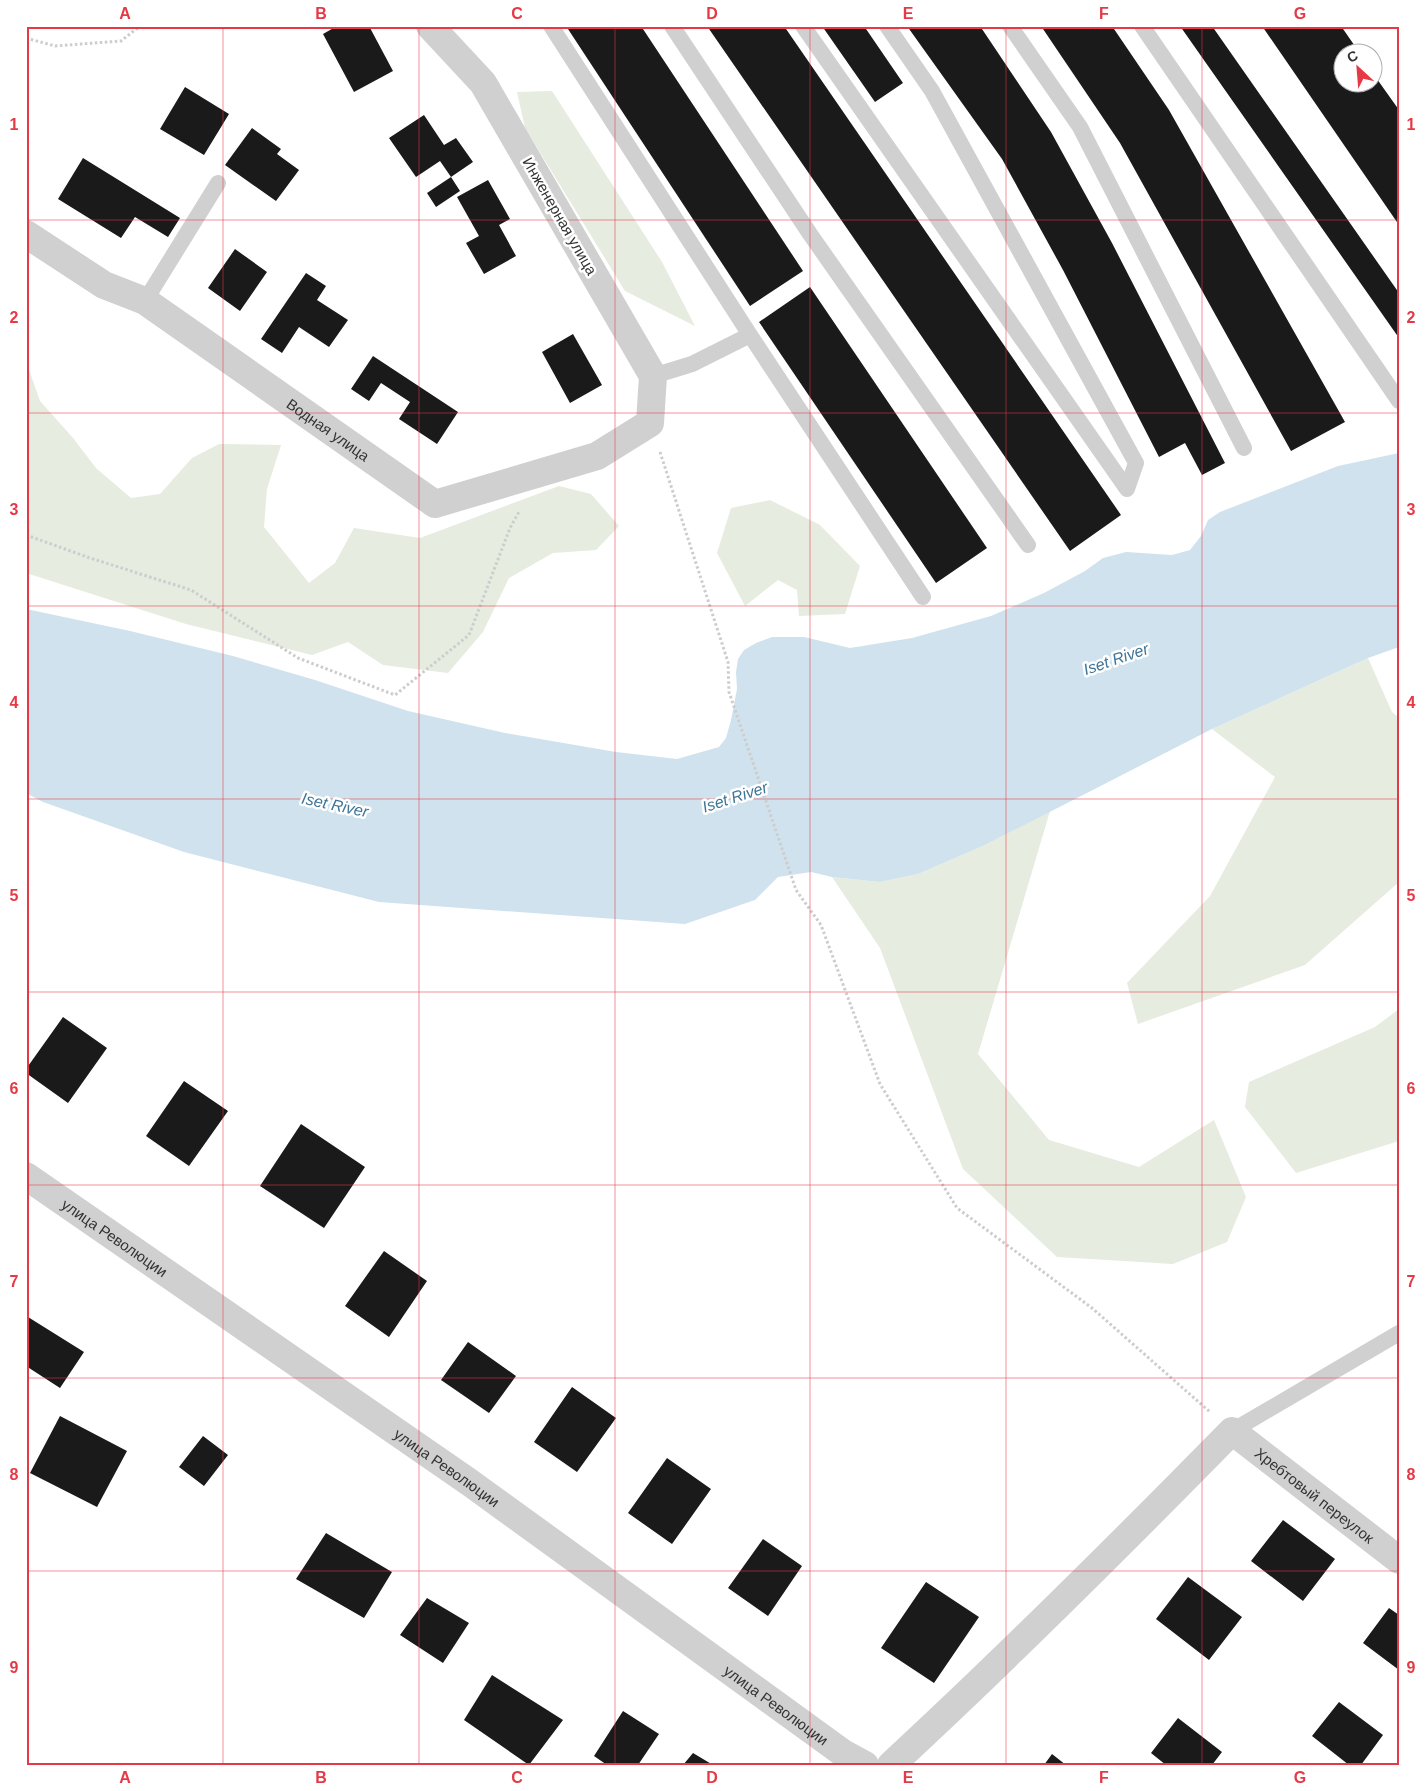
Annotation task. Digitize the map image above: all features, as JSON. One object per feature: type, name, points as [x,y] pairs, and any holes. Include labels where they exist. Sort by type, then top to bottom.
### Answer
[{"type":"street","name":"Инженерная улица","points":[[430,26],[483,84],[653,376]]},
{"type":"street","name":"Водная улица","points":[[26,234],[104,286],[145,300],[435,504],[597,456],[650,423]]},
{"type":"street","points":[[650,423],[653,376]]},
{"type":"street","name":"улица Революции","points":[[26,1176],[469,1482],[847,1761]]},
{"type":"street","points":[[891,1765],[969,1693],[1076,1589],[1232,1432]]},
{"type":"street","name":"Хребтовый переулок","points":[[1232,1432],[1399,1560]]},
{"type":"lane","points":[[551,26],[750,335],[923,597]]},
{"type":"lane","points":[[672,26],[810,234],[1028,545]]},
{"type":"lane","points":[[803,26],[1127,489],[1136,463],[932,91],[887,26]]},
{"type":"lane","points":[[1010,26],[1080,127],[1244,448]]},
{"type":"lane","points":[[1142,26],[1399,401]]},
{"type":"lane","points":[[145,300],[218,183]]},
{"type":"lane","points":[[653,376],[692,364],[750,335]]},
{"type":"lane","points":[[1232,1432],[1399,1333]]},
{"type":"path","points":[[26,38],[54,46],[120,41],[140,26]]},
{"type":"path","points":[[650,423],[728,662],[730,692],[796,890],[821,925],[880,1084],[957,1208],[1092,1308],[1232,1432]]},
{"type":"path","points":[[26,536],[191,590],[298,658],[395,695],[469,635],[510,528],[541,473]]},
{"type":"shaded area","points":[[552,91],[662,262],[695,326],[625,291],[525,128],[517,92]]},
{"type":"shaded area","points":[[26,361],[40,401],[73,438],[96,468],[131,498],[160,494],[192,458],[219,444],[281,445],[267,489],[264,527],[309,583],[335,563],[354,528],[420,538],[559,486],[591,494],[619,526],[596,550],[553,553],[509,578],[483,632],[448,673],[383,665],[348,642],[312,655],[186,624],[26,573]]},
{"type":"shaded area","points":[[770,500],[820,525],[860,566],[845,614],[799,616],[797,590],[778,580],[745,606],[717,553],[731,508]]},
{"type":"shaded area","points":[[1368,658],[1392,712],[1399,718],[1399,882],[1305,965],[1138,1024],[1127,983],[1210,896],[1275,777],[1212,729]]},
{"type":"shaded area","points":[[1050,811],[978,1054],[1049,1140],[1139,1167],[1214,1120],[1246,1197],[1227,1242],[1173,1264],[1057,1257],[963,1169],[880,948],[832,877],[880,882],[918,874],[983,846]]},
{"type":"shaded area","points":[[1399,1009],[1399,1141],[1296,1173],[1245,1107],[1249,1082],[1375,1027]]},
{"type":"water","name":"Iset River","points":[[1399,453],[1399,647],[1368,658],[1212,729],[983,846],[918,874],[880,882],[832,877],[811,872],[778,877],[755,900],[685,924],[379,902],[184,852],[43,802],[26,793],[26,609],[130,631],[233,656],[315,680],[408,711],[505,733],[616,752],[677,759],[719,747],[726,738],[737,689],[736,672],[738,659],[744,650],[756,643],[772,637],[804,637],[850,648],[912,638],[991,616],[1044,593],[1085,571],[1103,558],[1126,552],[1172,555],[1190,550],[1201,536],[1208,520],[1220,512],[1338,466]]},
{"type":"building","points":[[337,26],[369,26],[393,71],[354,92],[323,34]]},
{"type":"building","points":[[566,26],[641,26],[803,271],[750,306]]},
{"type":"building","points":[[707,26],[784,26],[1121,515],[1070,551]]},
{"type":"building","points":[[822,26],[864,26],[903,83],[875,102]]},
{"type":"building","points":[[907,26],[980,26],[1051,132],[1112,243],[1225,463],[1202,475],[1185,443],[1159,457],[1063,270],[1002,159]]},
{"type":"building","points":[[1041,26],[1112,26],[1169,110],[1345,422],[1291,451],[1120,143]]},
{"type":"building","points":[[1180,26],[1212,26],[1399,293],[1399,338]]},
{"type":"building","points":[[1262,26],[1341,26],[1352,42],[1332,42],[1332,92],[1382,92],[1382,86],[1399,110],[1399,225]]},
{"type":"building","points":[[185,87],[229,114],[204,155],[160,129]]},
{"type":"building","points":[[424,115],[444,145],[456,138],[473,162],[451,177],[440,161],[416,177],[389,138]]},
{"type":"building","points":[[252,128],[281,149],[277,154],[299,170],[276,201],[225,165]]},
{"type":"building","points":[[83,158],[180,218],[168,237],[135,217],[121,238],[58,199]]},
{"type":"building","points":[[451,177],[460,191],[436,207],[427,193]]},
{"type":"building","points":[[488,180],[510,219],[499,225],[516,256],[484,274],[466,243],[479,236],[457,197]]},
{"type":"building","points":[[235,249],[267,272],[240,311],[208,288]]},
{"type":"building","points":[[306,273],[326,286],[317,300],[348,320],[329,347],[299,327],[282,353],[261,339]]},
{"type":"building","points":[[810,287],[987,548],[936,583],[759,322]]},
{"type":"building","points":[[573,334],[602,385],[570,403],[542,352]]},
{"type":"building","points":[[373,356],[458,412],[437,444],[399,419],[410,402],[381,383],[369,401],[351,389]]},
{"type":"building","points":[[63,1017],[107,1048],[68,1103],[26,1073],[26,1069]]},
{"type":"building","points":[[184,1081],[228,1111],[189,1166],[146,1136]]},
{"type":"building","points":[[301,1124],[365,1167],[324,1228],[260,1186]]},
{"type":"building","points":[[384,1251],[427,1281],[389,1337],[345,1306]]},
{"type":"building","points":[[28,1317],[84,1352],[60,1388],[26,1366],[26,1320]]},
{"type":"building","points":[[468,1342],[516,1376],[489,1413],[441,1380]]},
{"type":"building","points":[[572,1387],[616,1418],[577,1472],[534,1442]]},
{"type":"building","points":[[60,1416],[127,1451],[97,1507],[30,1473]]},
{"type":"building","points":[[203,1436],[228,1455],[204,1486],[179,1467]]},
{"type":"building","points":[[667,1458],[711,1489],[672,1544],[628,1513]]},
{"type":"building","points":[[1283,1520],[1335,1559],[1303,1601],[1251,1561]]},
{"type":"building","points":[[326,1533],[392,1572],[364,1618],[296,1579]]},
{"type":"building","points":[[763,1539],[802,1566],[768,1616],[728,1588]]},
{"type":"building","points":[[1188,1577],[1242,1617],[1209,1660],[1156,1619]]},
{"type":"building","points":[[926,1582],[979,1617],[934,1683],[881,1648]]},
{"type":"building","points":[[427,1598],[469,1623],[443,1663],[400,1635]]},
{"type":"building","points":[[1389,1608],[1399,1615],[1399,1670],[1363,1643]]},
{"type":"building","points":[[492,1675],[563,1720],[529,1765],[464,1720]]},
{"type":"building","points":[[1339,1702],[1383,1735],[1361,1765],[1349,1765],[1312,1736]]},
{"type":"building","points":[[623,1711],[659,1734],[638,1765],[607,1765],[594,1756]]},
{"type":"building","points":[[1178,1718],[1222,1752],[1212,1765],[1166,1765],[1151,1753]]},
{"type":"building","points":[[693,1753],[713,1765],[683,1765]]},
{"type":"building","points":[[1052,1754],[1066,1765],[1044,1765]]}]
